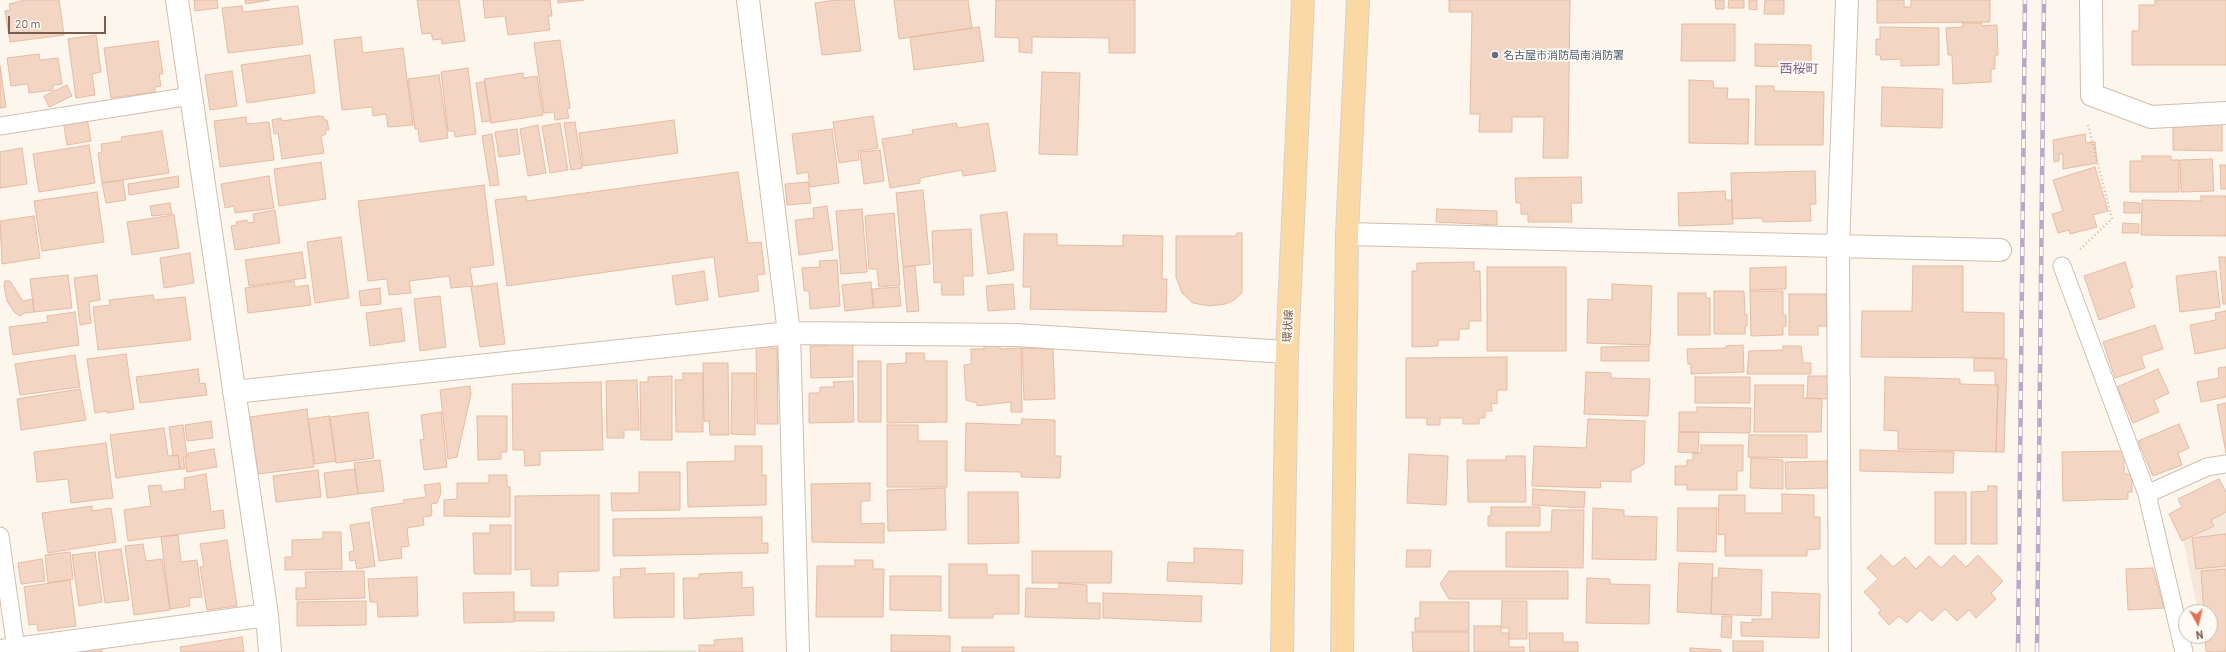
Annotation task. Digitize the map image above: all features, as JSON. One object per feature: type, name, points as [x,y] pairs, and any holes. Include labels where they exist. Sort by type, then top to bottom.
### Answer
[{"type":"main road","name":"環状線","points":[[1282,652],[1287,352],[1303,0]]},
{"type":"main road","points":[[1342,652],[1346,234],[1358,0]]},
{"type":"street","points":[[177,0],[267,616],[270,652]]},
{"type":"street","points":[[748,0],[789,333],[798,652]]},
{"type":"street","points":[[1840,652],[1838,246],[1847,0]]},
{"type":"street","points":[[2091,0],[2092,96],[2151,117],[2226,113]]},
{"type":"street","points":[[1346,234],[2000,250]]},
{"type":"street","points":[[234,392],[789,333],[1015,335],[1287,352]]},
{"type":"street","points":[[8,650],[267,616]]},
{"type":"lane","points":[[0,126],[191,96]]},
{"type":"lane","points":[[2062,266],[2147,494],[2184,652]]},
{"type":"lane","points":[[2147,494],[2207,467],[2226,464]]},
{"type":"lane","points":[[0,536],[8,650]]},
{"type":"path","points":[[2062,266],[2112,219],[2086,114],[2092,96]]},
{"type":"shaded area","points":[[2226,497],[2226,652],[2207,652],[2205,644],[2218,644],[2218,604],[2196,604],[2177,510]]},
{"type":"green space","points":[[696,650],[696,652],[499,652]]},
{"type":"building","points":[[25,0],[59,0],[64,35],[10,42],[5,11],[10,10],[9,4]]},
{"type":"building","points":[[194,0],[217,0],[218,8],[195,11]]},
{"type":"building","points":[[245,0],[270,0],[246,4]]},
{"type":"building","points":[[417,0],[459,0],[465,41],[442,44],[441,39],[433,40],[431,33],[422,34]]},
{"type":"building","points":[[483,0],[550,0],[552,16],[548,16],[550,30],[508,35],[505,16],[485,18]]},
{"type":"building","points":[[558,0],[584,0],[558,3]]},
{"type":"building","points":[[836,0],[854,0],[861,51],[822,55],[815,3]]},
{"type":"building","points":[[894,0],[968,0],[972,28],[899,39]]},
{"type":"building","points":[[996,0],[1135,0],[1135,53],[1109,53],[1109,38],[1032,37],[1032,53],[1019,52],[1019,38],[995,37]]},
{"type":"building","points":[[1449,0],[1570,0],[1568,158],[1543,158],[1544,117],[1512,117],[1512,132],[1479,132],[1480,114],[1470,114],[1472,12],[1449,12]]},
{"type":"building","points":[[1715,0],[1724,0],[1724,9],[1716,9]]},
{"type":"building","points":[[1729,0],[1744,0],[1744,8],[1728,8]]},
{"type":"building","points":[[1749,0],[1757,0],[1757,10],[1749,9]]},
{"type":"building","points":[[1765,0],[1784,0],[1784,14],[1764,14]]},
{"type":"building","points":[[1877,0],[1904,0],[1904,7],[1911,7],[1911,0],[1990,0],[1990,22],[1877,23]]},
{"type":"building","points":[[2155,0],[2226,0],[2226,65],[2132,65],[2132,31],[2139,31],[2139,5],[2155,5]]},
{"type":"building","points":[[242,6],[243,12],[298,6],[303,44],[228,53],[222,8]]},
{"type":"building","points":[[1962,23],[1982,23],[1982,26],[1997,25],[1998,55],[1995,55],[1995,69],[1991,69],[1991,82],[1953,84],[1952,55],[1948,55],[1946,28],[1963,27]]},
{"type":"building","points":[[1682,24],[1735,24],[1735,61],[1681,61]]},
{"type":"building","points":[[979,27],[984,61],[914,70],[910,37]]},
{"type":"building","points":[[1880,27],[1939,28],[1939,65],[1901,66],[1901,59],[1881,60],[1880,55],[1876,55],[1876,39],[1880,39]]},
{"type":"building","points":[[96,35],[101,72],[92,74],[95,95],[76,98],[68,39]]},
{"type":"building","points":[[361,37],[363,53],[403,48],[413,125],[388,127],[386,114],[373,116],[372,107],[342,110],[334,40]]},
{"type":"building","points":[[560,40],[570,108],[567,109],[569,118],[555,120],[554,112],[544,113],[534,43]]},
{"type":"building","points":[[158,41],[163,74],[159,74],[161,86],[155,87],[155,92],[111,98],[104,48]]},
{"type":"building","points":[[1755,44],[1811,45],[1811,68],[1755,66]]},
{"type":"building","points":[[39,54],[40,60],[58,58],[62,84],[53,85],[53,90],[29,93],[28,84],[11,86],[7,58]]},
{"type":"building","points":[[310,55],[315,93],[247,103],[241,65]]},
{"type":"building","points":[[0,66],[6,107],[0,108]]},
{"type":"building","points":[[468,68],[476,134],[455,137],[454,131],[448,131],[441,72]]},
{"type":"building","points":[[232,71],[237,106],[210,110],[205,75]]},
{"type":"building","points":[[1042,72],[1080,73],[1077,155],[1039,154]]},
{"type":"building","points":[[523,73],[523,78],[537,76],[543,115],[491,123],[484,79]]},
{"type":"building","points":[[439,75],[448,138],[420,142],[418,129],[415,129],[408,79]]},
{"type":"building","points":[[1689,80],[1713,81],[1714,88],[1728,88],[1727,99],[1749,99],[1748,144],[1689,143]]},
{"type":"building","points":[[485,82],[491,121],[482,122],[476,83]]},
{"type":"building","points":[[67,85],[72,96],[49,107],[44,96]]},
{"type":"building","points":[[1756,86],[1774,86],[1774,91],[1824,92],[1823,145],[1755,145]]},
{"type":"building","points":[[1882,87],[1943,89],[1942,128],[1881,126]]},
{"type":"building","points":[[318,116],[324,117],[324,120],[327,120],[329,130],[325,130],[326,134],[321,136],[324,153],[282,159],[278,133],[274,134],[272,120],[281,118],[282,121]]},
{"type":"building","points":[[873,116],[878,148],[858,151],[859,160],[839,163],[833,122]]},
{"type":"building","points":[[246,117],[247,124],[269,122],[274,160],[220,167],[214,121]]},
{"type":"building","points":[[87,118],[91,141],[67,145],[63,120]]},
{"type":"building","points":[[674,120],[678,153],[583,166],[579,133]]},
{"type":"building","points":[[575,122],[582,168],[571,170],[564,123]]},
{"type":"building","points":[[560,123],[568,170],[550,173],[542,126]]},
{"type":"building","points":[[956,123],[958,128],[988,123],[996,171],[963,176],[962,170],[920,178],[920,183],[890,188],[882,139],[913,134],[912,130]]},
{"type":"building","points":[[2222,124],[2222,151],[2173,150],[2173,125]]},
{"type":"building","points":[[538,125],[546,173],[528,176],[520,129]]},
{"type":"building","points":[[517,129],[520,154],[499,157],[495,132]]},
{"type":"building","points":[[832,129],[839,183],[810,187],[808,172],[797,174],[792,134]]},
{"type":"building","points":[[162,131],[169,173],[102,183],[98,153],[102,152],[101,144],[122,141],[121,137]]},
{"type":"building","points":[[492,134],[499,185],[490,186],[482,136]]},
{"type":"building","points":[[2085,134],[2086,143],[2095,142],[2097,163],[2063,169],[2063,154],[2059,154],[2059,161],[2054,162],[2053,140]]},
{"type":"building","points":[[89,145],[95,183],[39,192],[33,154]]},
{"type":"building","points":[[22,148],[27,184],[0,188],[0,152]]},
{"type":"building","points":[[880,150],[884,181],[864,184],[860,152]]},
{"type":"building","points":[[2142,156],[2171,156],[2171,160],[2179,160],[2179,192],[2130,192],[2130,161],[2142,161]]},
{"type":"building","points":[[2212,159],[2214,191],[2181,192],[2180,160]]},
{"type":"building","points":[[321,162],[326,199],[279,206],[274,169]]},
{"type":"building","points":[[2220,165],[2226,165],[2226,189],[2221,189]]},
{"type":"building","points":[[2095,167],[2108,211],[2093,215],[2097,227],[2070,234],[2069,230],[2058,233],[2052,214],[2063,211],[2053,180]]},
{"type":"building","points":[[1815,171],[1816,204],[1810,204],[1811,221],[1763,222],[1762,218],[1732,219],[1731,173]]},
{"type":"building","points":[[738,172],[748,243],[761,242],[765,274],[757,275],[759,291],[719,297],[714,257],[507,286],[495,200],[526,196],[527,201]]},
{"type":"building","points":[[178,176],[179,187],[129,195],[128,184]]},
{"type":"building","points":[[269,176],[274,208],[235,213],[234,206],[225,208],[221,184]]},
{"type":"building","points":[[1581,177],[1582,203],[1571,203],[1572,222],[1528,222],[1528,214],[1521,214],[1521,203],[1516,203],[1515,178]]},
{"type":"building","points":[[123,180],[126,200],[106,203],[102,183]]},
{"type":"building","points":[[808,182],[811,203],[787,205],[785,184]]},
{"type":"building","points":[[484,185],[494,265],[470,268],[473,286],[451,288],[449,276],[409,281],[411,293],[389,295],[387,279],[368,281],[358,201]]},
{"type":"building","points":[[923,190],[930,264],[903,267],[896,193]]},
{"type":"building","points":[[1725,191],[1726,200],[1732,200],[1733,224],[1679,226],[1678,193]]},
{"type":"building","points":[[97,192],[104,242],[42,251],[34,201]]},
{"type":"building","points":[[2201,196],[2226,196],[2226,236],[2141,235],[2142,200],[2201,201]]},
{"type":"building","points":[[2124,202],[2140,203],[2140,213],[2124,213]]},
{"type":"building","points":[[170,203],[172,214],[152,216],[150,206]]},
{"type":"building","points":[[827,206],[833,250],[799,255],[795,220],[814,218],[813,208]]},
{"type":"building","points":[[862,209],[867,272],[841,274],[836,211]]},
{"type":"building","points":[[1437,209],[1497,211],[1497,225],[1436,222]]},
{"type":"building","points":[[275,210],[280,243],[235,250],[231,226],[237,225],[236,222],[247,220],[248,223],[254,222],[253,214]]},
{"type":"building","points":[[1007,212],[1014,270],[988,274],[980,215]]},
{"type":"building","points":[[894,213],[900,285],[879,287],[877,269],[869,269],[865,216]]},
{"type":"building","points":[[174,215],[179,248],[132,255],[127,222]]},
{"type":"building","points":[[34,216],[40,258],[2,264],[0,221]]},
{"type":"building","points":[[2123,223],[2139,224],[2139,233],[2122,233]]},
{"type":"building","points":[[971,229],[973,276],[963,276],[964,295],[942,295],[941,282],[934,283],[932,231]]},
{"type":"building","points":[[1237,233],[1242,233],[1242,293],[1234,300],[1225,304],[1209,306],[1193,303],[1182,293],[1176,277],[1176,236],[1236,236]]},
{"type":"building","points":[[1024,234],[1057,234],[1057,245],[1123,246],[1123,235],[1163,236],[1162,279],[1167,279],[1166,312],[1030,309],[1031,287],[1023,287]]},
{"type":"building","points":[[341,237],[349,298],[315,303],[307,242]]},
{"type":"building","points":[[302,252],[306,278],[249,286],[245,260]]},
{"type":"building","points":[[190,253],[194,283],[164,288],[160,258]]},
{"type":"building","points":[[2219,257],[2226,257],[2226,304],[2223,304]]},
{"type":"building","points":[[837,260],[840,306],[810,309],[809,291],[804,291],[802,268],[820,267],[819,261]]},
{"type":"building","points":[[1474,262],[1474,271],[1480,271],[1481,321],[1469,321],[1469,329],[1459,329],[1459,340],[1438,340],[1438,346],[1412,347],[1412,271],[1417,271],[1417,263]]},
{"type":"building","points":[[2125,262],[2133,287],[2129,289],[2135,307],[2099,320],[2084,276]]},
{"type":"building","points":[[915,266],[919,311],[907,312],[903,267]]},
{"type":"building","points":[[1913,266],[1963,266],[1963,312],[2004,313],[2004,358],[1861,357],[1862,311],[1912,311]]},
{"type":"building","points":[[1487,267],[1566,267],[1566,351],[1487,351]]},
{"type":"building","points":[[1786,267],[1786,289],[1750,290],[1750,268]]},
{"type":"building","points":[[704,271],[708,300],[676,305],[672,276]]},
{"type":"building","points":[[2216,271],[2220,307],[2180,312],[2176,276]]},
{"type":"building","points":[[68,275],[72,308],[34,312],[30,279]]},
{"type":"building","points":[[97,275],[100,300],[89,302],[91,323],[80,325],[74,278]]},
{"type":"building","points":[[5,281],[10,281],[23,301],[33,299],[34,312],[24,313],[20,316],[14,312],[7,301],[4,286]]},
{"type":"building","points":[[294,281],[295,287],[308,285],[311,305],[248,313],[245,288]]},
{"type":"building","points":[[871,282],[873,308],[845,311],[842,285]]},
{"type":"building","points":[[497,283],[505,344],[480,347],[471,287]]},
{"type":"building","points":[[1013,284],[1015,309],[988,311],[986,286]]},
{"type":"building","points":[[1612,284],[1652,286],[1650,345],[1587,343],[1588,299],[1612,300]]},
{"type":"building","points":[[899,287],[901,306],[874,308],[872,289]]},
{"type":"building","points":[[380,288],[381,304],[361,306],[359,291]]},
{"type":"building","points":[[1714,291],[1744,291],[1745,315],[1747,314],[1745,334],[1714,334]]},
{"type":"building","points":[[1750,291],[1783,291],[1783,315],[1786,315],[1786,326],[1783,327],[1783,335],[1751,336]]},
{"type":"building","points":[[1678,293],[1706,293],[1706,298],[1710,298],[1710,335],[1678,335]]},
{"type":"building","points":[[1789,294],[1826,294],[1827,326],[1818,326],[1818,335],[1789,335]]},
{"type":"building","points":[[153,295],[154,300],[185,297],[191,340],[98,350],[93,307],[110,305],[109,300]]},
{"type":"building","points":[[440,296],[446,347],[420,351],[414,299]]},
{"type":"building","points":[[401,308],[405,341],[370,346],[366,313]]},
{"type":"building","points":[[2226,311],[2226,348],[2195,354],[2190,325],[2216,320],[2215,313]]},
{"type":"building","points":[[75,312],[79,345],[13,355],[9,327],[48,322],[47,316]]},
{"type":"building","points":[[2155,325],[2163,349],[2141,356],[2145,368],[2115,378],[2103,342]]},
{"type":"building","points":[[853,340],[853,377],[811,378],[810,346],[825,346],[825,341]]},
{"type":"building","points":[[756,341],[770,341],[770,348],[777,348],[778,424],[757,424]]},
{"type":"building","points":[[984,345],[1000,345],[1000,349],[1021,348],[1022,412],[1011,412],[1011,402],[977,406],[977,403],[966,400],[964,365],[971,364],[971,349],[984,349]]},
{"type":"building","points":[[1743,345],[1744,372],[1691,374],[1691,364],[1688,364],[1687,349],[1726,348],[1726,346]]},
{"type":"building","points":[[1649,346],[1649,361],[1601,361],[1601,347]]},
{"type":"building","points":[[1783,346],[1801,346],[1803,363],[1811,363],[1811,374],[1747,374],[1749,351],[1783,350]]},
{"type":"building","points":[[1022,348],[1053,349],[1055,399],[1024,400]]},
{"type":"building","points":[[906,353],[924,353],[925,361],[947,361],[947,422],[887,423],[887,364],[906,363]]},
{"type":"building","points":[[126,354],[134,409],[107,413],[107,411],[95,413],[87,359]]},
{"type":"building","points":[[75,355],[80,387],[20,395],[15,364]]},
{"type":"building","points":[[1507,357],[1507,390],[1497,390],[1497,404],[1491,403],[1492,411],[1485,411],[1485,418],[1479,418],[1479,424],[1463,424],[1463,418],[1440,418],[1440,425],[1427,425],[1427,418],[1406,418],[1406,358]]},
{"type":"building","points":[[1974,358],[2007,359],[2004,452],[1996,452],[1998,385],[1995,385],[1995,371],[1974,371]]},
{"type":"building","points":[[858,361],[881,361],[881,422],[858,422]]},
{"type":"building","points":[[703,363],[728,363],[729,435],[710,435],[709,421],[704,421]]},
{"type":"building","points":[[2226,367],[2226,397],[2201,402],[2197,382],[2219,378],[2218,368]]},
{"type":"building","points":[[198,369],[200,384],[205,383],[207,395],[140,403],[136,377]]},
{"type":"building","points":[[2158,369],[2169,393],[2154,400],[2159,412],[2133,423],[2117,387]]},
{"type":"building","points":[[1586,372],[1611,373],[1611,378],[1650,379],[1648,416],[1584,414]]},
{"type":"building","points":[[683,373],[703,373],[703,432],[676,432],[675,380],[683,380]]},
{"type":"building","points":[[732,373],[755,373],[755,435],[731,434]]},
{"type":"building","points":[[672,376],[672,440],[641,440],[640,382],[648,382],[648,377]]},
{"type":"building","points":[[1808,376],[1828,376],[1828,399],[1807,398]]},
{"type":"building","points":[[1695,377],[1750,377],[1750,403],[1695,403]]},
{"type":"building","points":[[1885,377],[1960,379],[1960,384],[1998,385],[1996,452],[1898,449],[1898,431],[1884,430]]},
{"type":"building","points":[[637,380],[639,430],[624,430],[624,438],[607,438],[606,381]]},
{"type":"building","points":[[853,381],[854,422],[809,423],[809,393],[820,393],[820,387],[834,387],[833,382]]},
{"type":"building","points":[[601,382],[603,450],[540,451],[540,465],[525,466],[524,450],[513,450],[512,384]]},
{"type":"building","points":[[1755,385],[1804,385],[1803,398],[1822,399],[1821,432],[1754,432]]},
{"type":"building","points":[[470,386],[471,394],[457,457],[448,459],[440,390]]},
{"type":"building","points":[[80,389],[86,420],[21,430],[17,399]]},
{"type":"building","points":[[2226,403],[2226,453],[2217,405]]},
{"type":"building","points":[[1697,407],[1751,408],[1750,433],[1679,432],[1679,412],[1697,412]]},
{"type":"building","points":[[307,409],[314,467],[258,474],[250,417]]},
{"type":"building","points":[[368,412],[374,458],[336,463],[330,417]]},
{"type":"building","points":[[441,412],[447,467],[424,470],[420,440],[424,439],[421,415]]},
{"type":"building","points":[[329,416],[336,461],[315,464],[308,419]]},
{"type":"building","points":[[477,416],[507,416],[507,452],[501,452],[501,459],[478,460]]},
{"type":"building","points":[[1022,419],[1055,420],[1055,456],[1061,456],[1060,478],[1021,477],[1021,472],[965,471],[966,423],[1021,425]]},
{"type":"building","points":[[1588,419],[1645,421],[1644,464],[1631,471],[1631,482],[1600,481],[1601,488],[1532,486],[1534,446],[1586,448]]},
{"type":"building","points":[[211,421],[213,438],[187,441],[185,425]]},
{"type":"building","points":[[2179,424],[2189,448],[2178,453],[2182,465],[2153,476],[2138,441]]},
{"type":"building","points":[[183,425],[187,456],[183,457],[185,469],[180,469],[178,455],[173,456],[169,427]]},
{"type":"building","points":[[887,425],[918,425],[918,441],[947,441],[947,487],[887,487]]},
{"type":"building","points":[[164,428],[168,456],[178,455],[180,469],[116,478],[110,435]]},
{"type":"building","points":[[1679,432],[1699,432],[1698,453],[1678,452]]},
{"type":"building","points":[[1749,435],[1807,435],[1807,458],[1748,457]]},
{"type":"building","points":[[106,443],[113,498],[71,503],[68,479],[37,482],[34,452]]},
{"type":"building","points":[[1701,445],[1743,445],[1743,471],[1737,471],[1737,490],[1687,490],[1687,485],[1675,485],[1675,466],[1687,466],[1687,460],[1693,460],[1693,453],[1701,453]]},
{"type":"building","points":[[735,446],[762,446],[762,475],[766,475],[766,505],[688,507],[687,462],[735,461]]},
{"type":"building","points":[[214,449],[217,467],[187,472],[185,458],[188,457],[188,453]]},
{"type":"building","points":[[1860,450],[1954,452],[1953,473],[1860,471]]},
{"type":"building","points":[[2124,451],[2124,474],[2132,474],[2132,492],[2128,492],[2128,499],[2063,501],[2062,452]]},
{"type":"building","points":[[1409,454],[1448,456],[1446,505],[1407,503]]},
{"type":"building","points":[[1506,456],[1525,456],[1526,502],[1468,502],[1467,460],[1506,460]]},
{"type":"building","points":[[1751,458],[1783,460],[1783,489],[1750,488]]},
{"type":"building","points":[[380,460],[384,491],[358,494],[354,463]]},
{"type":"building","points":[[1827,461],[1828,488],[1786,489],[1785,462]]},
{"type":"building","points":[[355,469],[358,494],[327,498],[324,473]]},
{"type":"building","points":[[318,470],[321,497],[276,502],[273,476]]},
{"type":"building","points":[[639,472],[680,472],[680,510],[612,511],[611,493],[639,493]]},
{"type":"building","points":[[206,474],[211,512],[223,510],[225,528],[128,541],[124,510],[151,506],[148,486],[161,485],[162,492],[185,489],[184,478]]},
{"type":"building","points":[[489,475],[507,475],[507,486],[510,487],[510,517],[444,516],[444,500],[457,499],[457,483],[489,483]]},
{"type":"building","points":[[2219,479],[2226,492],[2226,512],[2211,520],[2214,526],[2182,541],[2169,514],[2182,507],[2178,499]]},
{"type":"building","points":[[440,483],[441,493],[437,503],[431,504],[431,516],[423,517],[424,525],[407,528],[409,546],[401,547],[402,558],[379,561],[371,508],[404,503],[403,500],[426,497],[424,485]]},
{"type":"building","points":[[870,483],[870,501],[861,501],[861,524],[884,523],[884,543],[812,542],[811,484]]},
{"type":"building","points":[[1988,486],[1997,486],[1997,544],[1971,544],[1971,492],[1988,491]]},
{"type":"building","points":[[945,488],[946,530],[888,531],[887,490]]},
{"type":"building","points":[[1533,489],[1585,492],[1584,508],[1532,505]]},
{"type":"building","points":[[968,492],[1018,492],[1019,543],[968,544]]},
{"type":"building","points":[[1935,492],[1966,492],[1966,544],[1935,544]]},
{"type":"building","points":[[1782,494],[1814,495],[1814,517],[1820,517],[1820,549],[1807,550],[1807,556],[1725,556],[1725,534],[1718,535],[1719,495],[1745,495],[1745,513],[1782,513]]},
{"type":"building","points":[[599,495],[599,571],[558,572],[558,586],[531,586],[531,569],[515,570],[515,496]]},
{"type":"building","points":[[92,506],[92,511],[111,508],[116,542],[48,553],[42,513]]},
{"type":"building","points":[[1491,507],[1540,507],[1540,526],[1488,526],[1488,516],[1491,516]]},
{"type":"building","points":[[1593,508],[1624,510],[1624,516],[1657,517],[1656,560],[1592,559]]},
{"type":"building","points":[[1678,508],[1717,508],[1716,552],[1677,551]]},
{"type":"building","points":[[1552,510],[1584,510],[1583,568],[1506,567],[1506,532],[1551,532]]},
{"type":"building","points":[[762,517],[762,543],[768,543],[768,553],[613,556],[613,519]]},
{"type":"building","points":[[369,522],[375,566],[357,569],[355,560],[350,561],[349,552],[354,551],[350,525]]},
{"type":"building","points":[[490,525],[511,525],[511,574],[474,574],[473,533],[490,533]]},
{"type":"building","points":[[323,532],[341,532],[342,569],[285,570],[285,557],[292,557],[292,540],[323,539]]},
{"type":"building","points":[[2226,534],[2226,566],[2196,569],[2192,538]]},
{"type":"building","points":[[178,535],[181,562],[197,560],[202,597],[189,598],[190,606],[170,609],[161,537]]},
{"type":"building","points":[[227,540],[237,606],[207,610],[200,567],[204,566],[200,544]]},
{"type":"building","points":[[143,544],[146,561],[162,559],[170,610],[134,615],[125,546]]},
{"type":"building","points":[[1194,548],[1243,550],[1242,584],[1167,581],[1168,562],[1194,563]]},
{"type":"building","points":[[121,549],[129,600],[105,603],[98,552]]},
{"type":"building","points":[[1407,550],[1431,550],[1430,567],[1406,567]]},
{"type":"building","points":[[1032,551],[1112,551],[1111,583],[1032,583]]},
{"type":"building","points":[[70,552],[73,579],[48,583],[45,555]]},
{"type":"building","points":[[95,552],[102,602],[79,606],[72,555]]},
{"type":"building","points":[[1881,555],[1893,567],[1905,557],[1916,569],[1929,556],[1941,568],[1954,555],[1966,567],[1978,555],[2003,581],[1991,593],[1996,599],[1976,618],[1969,610],[1957,621],[1945,609],[1932,621],[1920,610],[1907,623],[1899,616],[1889,625],[1878,613],[1881,610],[1864,592],[1878,579],[1867,568]]},
{"type":"building","points":[[42,559],[45,581],[21,584],[18,563]]},
{"type":"building","points":[[855,560],[873,560],[873,569],[884,569],[883,617],[816,617],[817,566],[855,566]]},
{"type":"building","points":[[1679,563],[1713,564],[1711,614],[1677,612]]},
{"type":"building","points":[[949,564],[987,564],[987,575],[1019,575],[1019,614],[993,614],[993,618],[949,618]]},
{"type":"building","points":[[645,568],[645,574],[674,573],[674,617],[614,618],[613,577],[621,577],[620,569]]},
{"type":"building","points":[[1719,568],[1762,570],[1761,616],[1711,614],[1712,578],[1718,578]]},
{"type":"building","points":[[2153,568],[2164,608],[2128,610],[2126,569]]},
{"type":"building","points":[[2226,569],[2226,652],[2206,651],[2206,644],[2218,644],[2218,604],[2203,604],[2201,571]]},
{"type":"building","points":[[364,571],[365,598],[296,600],[296,588],[306,588],[305,572]]},
{"type":"building","points":[[1449,571],[1568,571],[1568,599],[1449,599],[1440,584]]},
{"type":"building","points":[[742,572],[742,588],[753,587],[754,615],[684,619],[683,578],[699,578],[699,574]]},
{"type":"building","points":[[890,576],[941,576],[941,611],[890,610]]},
{"type":"building","points":[[417,577],[418,616],[378,617],[377,602],[370,602],[368,579]]},
{"type":"building","points":[[1587,578],[1610,579],[1610,584],[1650,585],[1649,624],[1586,623]]},
{"type":"building","points":[[70,580],[76,626],[38,631],[37,624],[29,625],[24,587]]},
{"type":"building","points":[[1059,583],[1087,585],[1087,603],[1100,603],[1100,619],[1025,617],[1026,588],[1059,589]]},
{"type":"building","points":[[514,592],[514,622],[464,623],[463,593]]},
{"type":"building","points":[[1772,592],[1820,594],[1819,638],[1741,636],[1741,622],[1752,623],[1752,619],[1772,619]]},
{"type":"building","points":[[1103,593],[1202,596],[1201,622],[1103,618]]},
{"type":"building","points":[[366,601],[366,625],[297,626],[297,602]]},
{"type":"building","points":[[1502,601],[1527,601],[1527,639],[1509,639],[1509,628],[1501,628]]},
{"type":"building","points":[[1420,602],[1469,602],[1469,631],[1415,631],[1415,618],[1420,618]]},
{"type":"building","points":[[515,612],[554,612],[554,621],[515,621]]},
{"type":"building","points":[[1722,616],[1732,616],[1731,638],[1721,637]]},
{"type":"building","points":[[1474,626],[1501,626],[1501,633],[1509,633],[1509,647],[1524,647],[1524,652],[1474,652]]},
{"type":"building","points":[[1412,632],[1469,632],[1469,652],[1413,652]]},
{"type":"building","points":[[1529,633],[1563,633],[1563,642],[1578,642],[1578,652],[1530,652]]},
{"type":"building","points":[[891,635],[950,636],[950,652],[891,652]]},
{"type":"building","points":[[242,637],[244,652],[181,652],[180,647]]},
{"type":"building","points":[[742,638],[743,652],[699,652],[699,645],[715,645],[714,640]]},
{"type":"building","points":[[1733,641],[1763,641],[1763,652],[1733,652]]},
{"type":"building","points":[[962,647],[1014,647],[1014,652],[962,652]]},
{"type":"building","points":[[102,648],[102,652],[76,652]]},
{"type":"building","points":[[1690,648],[1721,650],[1721,652],[1690,652]]},
{"type":"railway","points":[[2018,652],[2025,0]]},
{"type":"railway","points":[[2037,652],[2044,0]]},
{"type":"place","name":"名古屋市消防局南消防署","points":[[1495,55]]},
{"type":"district","name":"西桜町","points":[[1799,69]]}]
